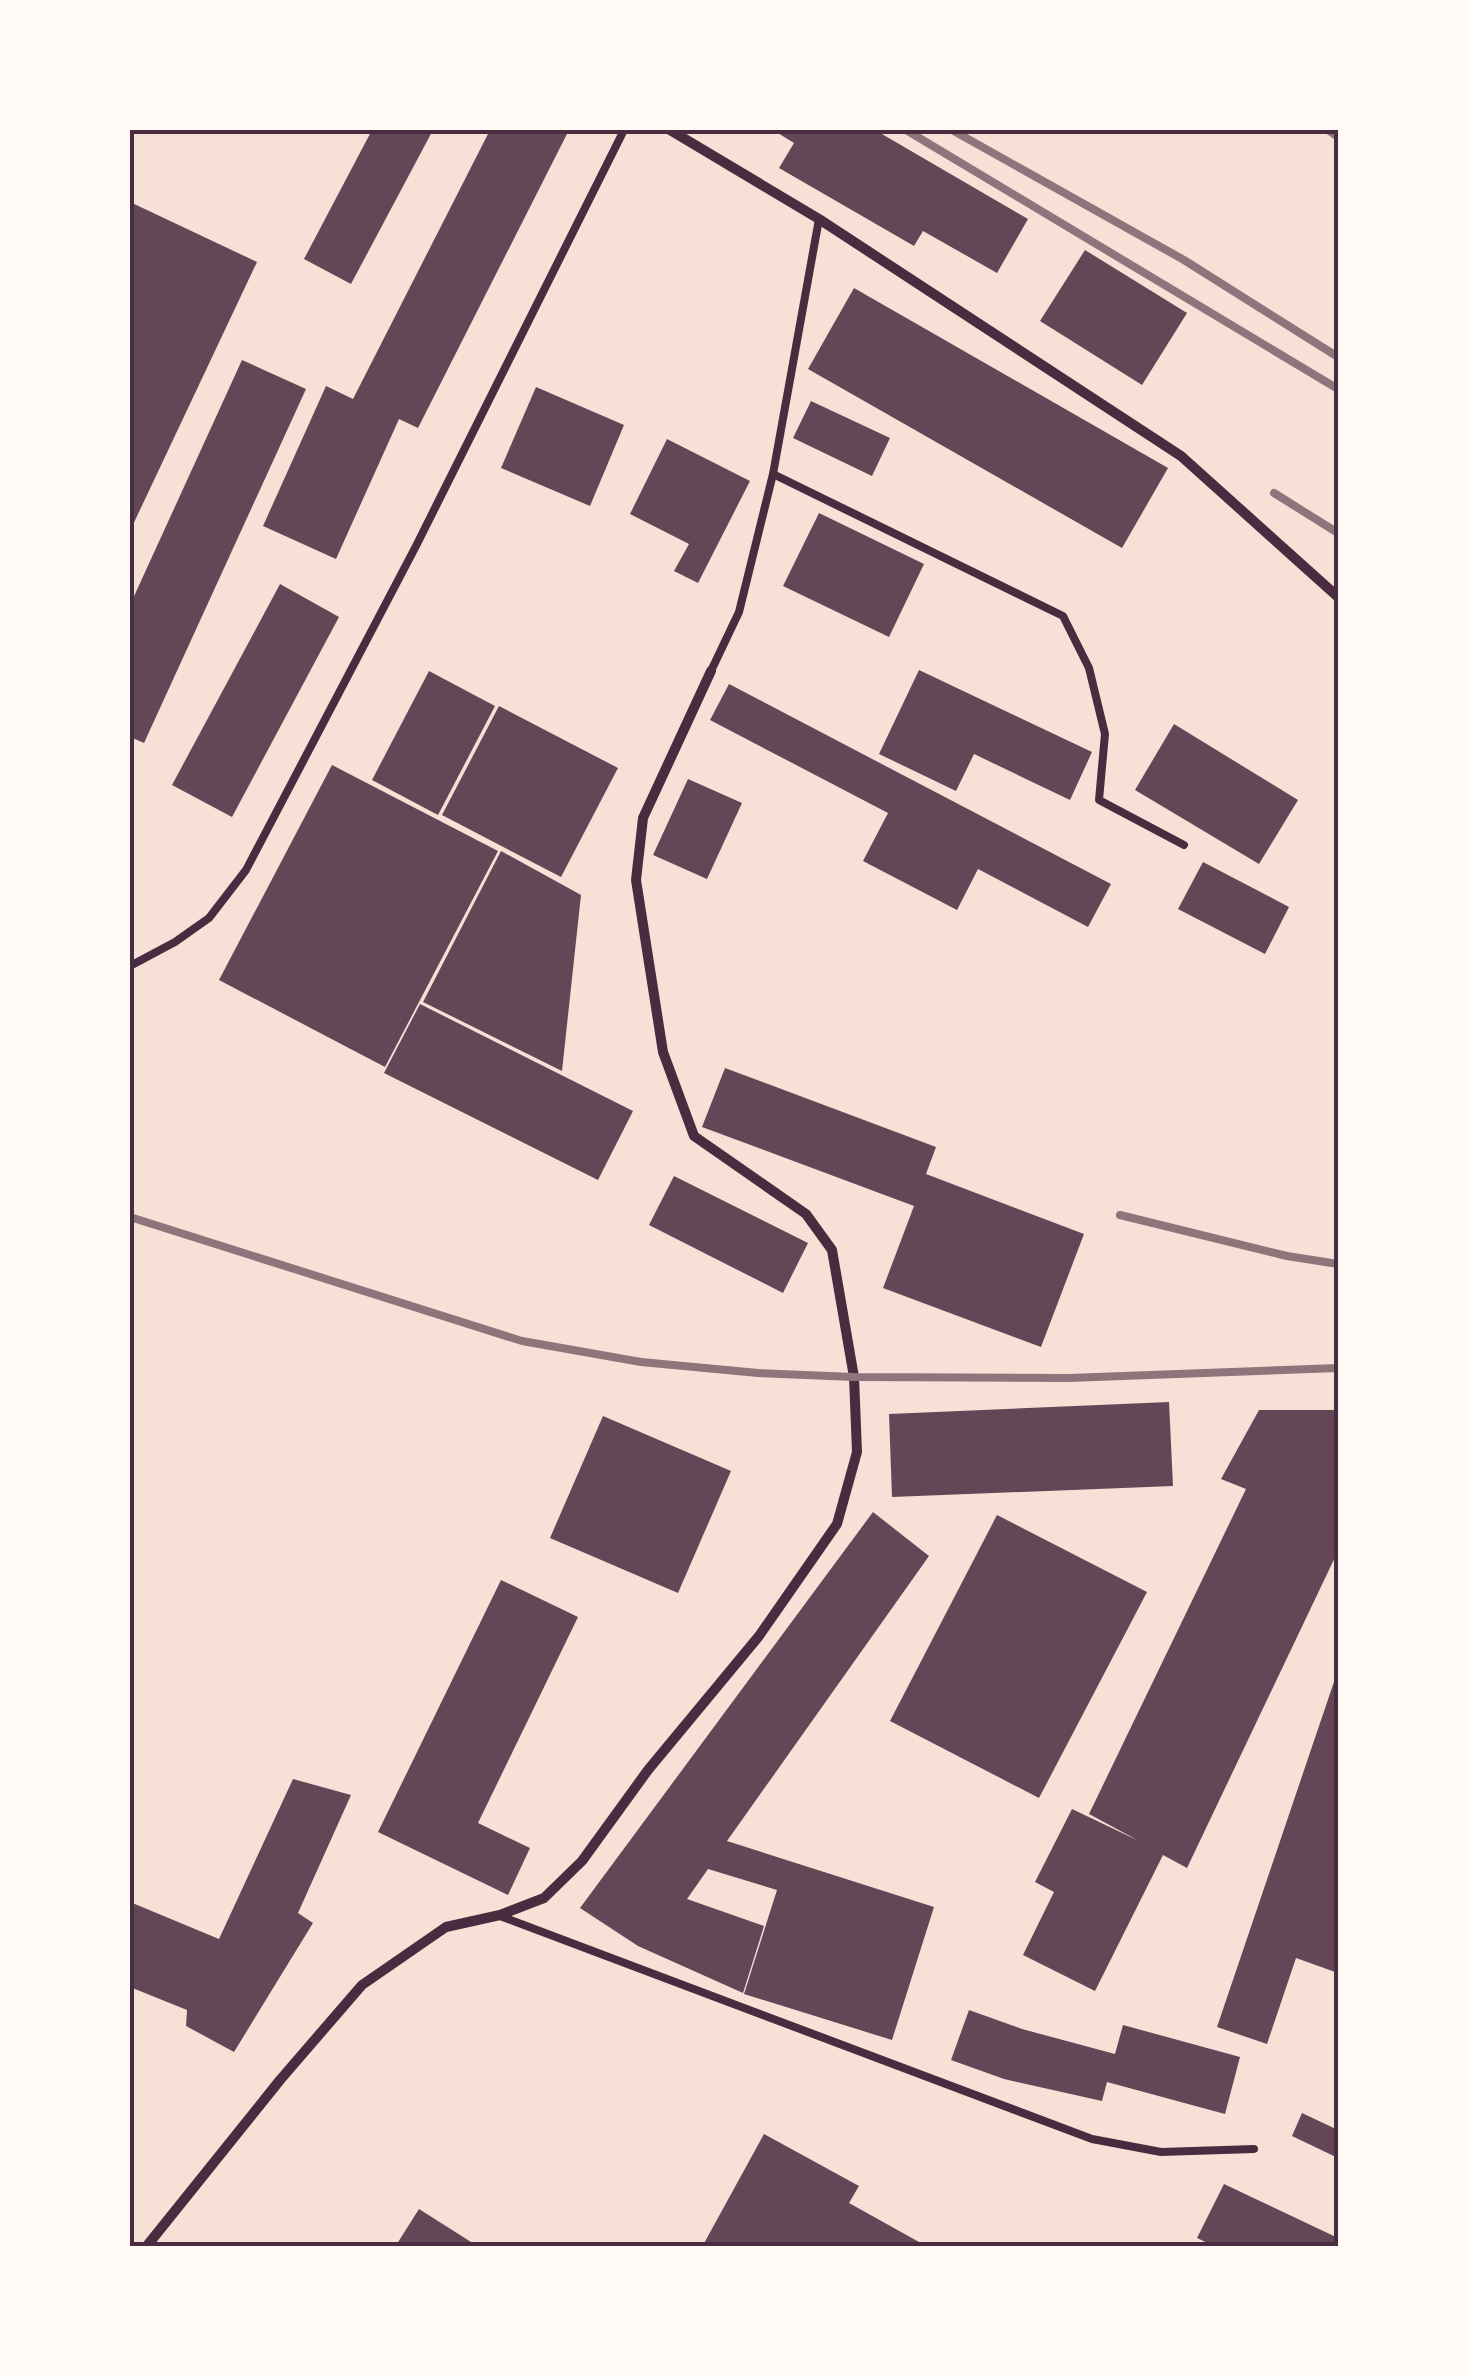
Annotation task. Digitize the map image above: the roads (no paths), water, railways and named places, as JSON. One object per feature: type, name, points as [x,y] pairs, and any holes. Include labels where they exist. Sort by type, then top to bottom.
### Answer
[{"type":"street","points":[[670,130],[819,219],[1180,456],[1338,597]]},
{"type":"street","points":[[146,2247],[362,1985],[446,1927],[500,1916],[544,1898],[582,1861],[648,1770],[759,1636],[837,1524],[857,1452],[854,1377],[832,1250],[806,1214],[694,1136],[663,1052],[636,880],[643,818],[711,671]]},
{"type":"lane","points":[[130,966],[209,918],[246,870],[416,546],[624,130]]},
{"type":"lane","points":[[711,671],[738,612],[773,474],[819,219]]},
{"type":"lane","points":[[773,474],[1063,616],[1089,668],[1105,734],[1099,800],[1184,845]]},
{"type":"lane","points":[[500,1916],[1092,2139],[1161,2152],[1254,2149]]},
{"type":"railway","points":[[906,130],[1338,389]]},
{"type":"railway","points":[[952,130],[1184,260],[1338,357]]},
{"type":"railway","points":[[1328,130],[1338,137]]},
{"type":"railway","points":[[1274,493],[1338,533]]},
{"type":"railway","points":[[1120,1215],[1287,1256],[1338,1264]]},
{"type":"railway","points":[[130,1217],[522,1341],[641,1362],[854,1377],[1069,1378],[1338,1368]]}]
